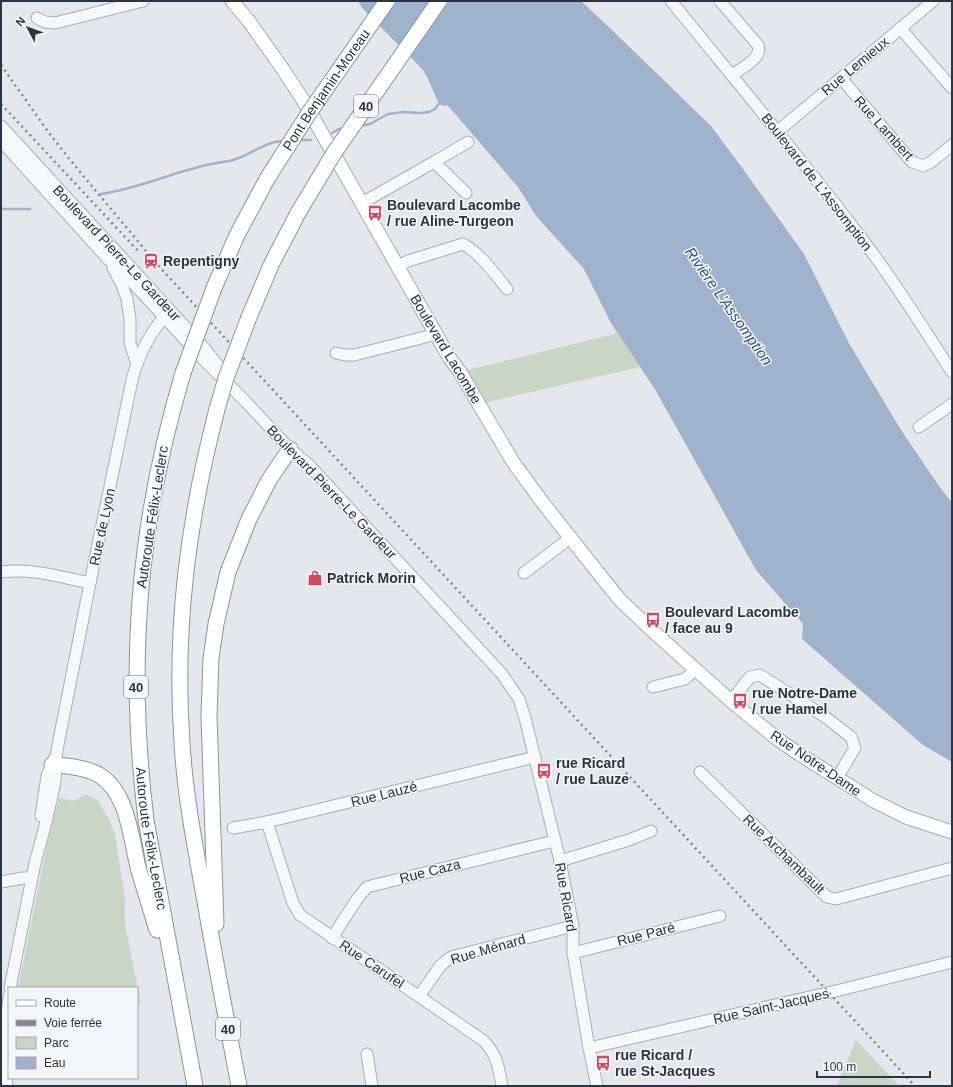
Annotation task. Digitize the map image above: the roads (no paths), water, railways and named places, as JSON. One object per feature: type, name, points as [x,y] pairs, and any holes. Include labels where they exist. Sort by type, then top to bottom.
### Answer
[{"type":"highway","name":"Pont Benjamin-Moreau","points":[[267,179],[302,123],[387,1]]},
{"type":"highway","name":"40","points":[[239,1086],[217,971],[187,797],[182,743],[180,679],[184,587],[189,541],[203,467],[226,378],[249,317],[272,263],[298,213],[334,153],[439,1]]},
{"type":"highway","name":"Autoroute Félix-Leclerc","points":[[195,1086],[145,814],[137,722],[136,660],[142,572],[149,514],[164,443],[183,373],[214,288],[237,235],[267,179]]},
{"type":"highway","points":[[217,971],[215,871],[209,738],[209,696],[212,647],[223,591],[239,542],[261,493],[278,464],[290,449]]},
{"type":"highway","points":[[55,761],[99,775],[111,786],[120,800],[128,824],[139,871],[179,1002]]},
{"type":"main road","name":"Boulevard Lacombe","points":[[232,1],[248,20],[303,100],[435,333],[460,372],[512,462],[570,538],[621,601],[695,670]]},
{"type":"main road","name":"Rue Notre-Dame","points":[[695,670],[776,738],[837,778],[874,801],[906,817],[952,832]]},
{"type":"street","points":[[37,18],[45,22],[55,22],[143,1]]},
{"type":"street","name":"Boulevard de L'Assomption","points":[[671,1],[778,131],[854,228],[905,300],[952,372]]},
{"type":"street","points":[[720,1],[760,49],[756,58],[732,75]]},
{"type":"street","name":"Rue Lemieux","points":[[778,131],[933,1]]},
{"type":"street","points":[[900,28],[952,88]]},
{"type":"street","name":"Rue Lambert","points":[[841,78],[912,162],[923,166],[931,162],[952,145]]},
{"type":"street","name":"Boulevard Pierre-Le Gardeur","points":[[1,126],[167,314],[199,355],[290,449],[309,465],[491,662],[514,690],[523,710]]},
{"type":"street","name":"Boulevard Pierre-Le Gardeur","points":[[1,142],[108,258],[167,314]]},
{"type":"street","points":[[362,203],[468,142]]},
{"type":"street","points":[[434,162],[466,193]]},
{"type":"street","points":[[398,266],[408,261],[463,244],[471,249],[489,267],[507,289]]},
{"type":"street","points":[[108,258],[122,285],[127,299],[130,319],[130,344],[137,364]]},
{"type":"street","name":"Rue de Lyon","points":[[10,987],[36,858],[47,776],[55,761],[130,388],[137,364],[147,340],[167,314]]},
{"type":"street","points":[[336,353],[354,355],[425,337],[435,333]]},
{"type":"street","points":[[919,427],[952,404]]},
{"type":"street","points":[[524,573],[570,538]]},
{"type":"street","points":[[1,572],[36,572],[90,583]]},
{"type":"street","points":[[653,687],[685,679],[695,670]]},
{"type":"street","points":[[731,701],[750,677],[760,675],[824,716],[851,737],[854,742],[855,748],[837,778]]},
{"type":"street","name":"Rue Ricard","points":[[523,710],[560,861],[573,926],[573,952],[597,1086]]},
{"type":"street","name":"Rue Lauzé","points":[[232,828],[267,822],[535,757]]},
{"type":"street","name":"Rue Archambault","points":[[700,772],[827,897],[836,899],[952,868]]},
{"type":"street","name":"Rue Carufel","points":[[267,822],[293,904],[300,915],[484,1041],[492,1050],[497,1059],[502,1086]]},
{"type":"street","points":[[560,861],[629,840],[651,831]]},
{"type":"street","name":"Rue Caza","points":[[332,938],[367,887],[554,841]]},
{"type":"street","points":[[1,882],[20,878],[32,878]]},
{"type":"street","name":"Rue Paré","points":[[573,952],[720,916]]},
{"type":"street","name":"Rue Ménard","points":[[419,996],[441,964],[451,957],[573,926]]},
{"type":"street","name":"Rue Saint-Jacques","points":[[589,1048],[840,990],[952,962]]},
{"type":"street","points":[[7,1086],[4,1041],[8,1005]]},
{"type":"street","points":[[367,1054],[372,1086]]},
{"type":"water","name":"Rivière L'Assomption","points":[[358,1],[581,1],[711,126],[804,254],[850,345],[901,430],[952,503],[952,762],[923,745],[802,639],[803,624],[756,570],[656,391],[611,323],[584,269],[536,216],[518,187],[450,108],[447,105],[444,106],[439,104],[423,70],[362,8]]},
{"type":"waterway","points":[[359,126],[370,124],[388,114],[403,112],[429,112],[435,109],[440,102]]},
{"type":"waterway","points":[[332,133],[344,128]]},
{"type":"waterway","points":[[299,140],[311,140]]},
{"type":"waterway","points":[[101,194],[132,187],[214,163],[233,160],[265,145],[284,141]]},
{"type":"waterway","points":[[1,209],[30,209]]},
{"type":"railway","points":[[1,65],[49,133],[151,257]]},
{"type":"railway","points":[[1,104],[140,253]]},
{"type":"railway","points":[[154,261],[915,1086]]},
{"type":"place","name":"Boulevard Lacombe / rue Aline-Turgeon","points":[[375,213]]},
{"type":"place","name":"Repentigny","points":[[151,261]]},
{"type":"place","name":"Patrick Morin","points":[[315,578]]},
{"type":"place","name":"Boulevard Lacombe / face au 9","points":[[653,620]]},
{"type":"place","name":"rue Notre-Dame / rue Hamel","points":[[740,701]]},
{"type":"place","name":"rue Ricard / rue Lauze","points":[[544,771]]},
{"type":"place","name":"rue Ricard / rue St-Jacques","points":[[603,1063]]}]
